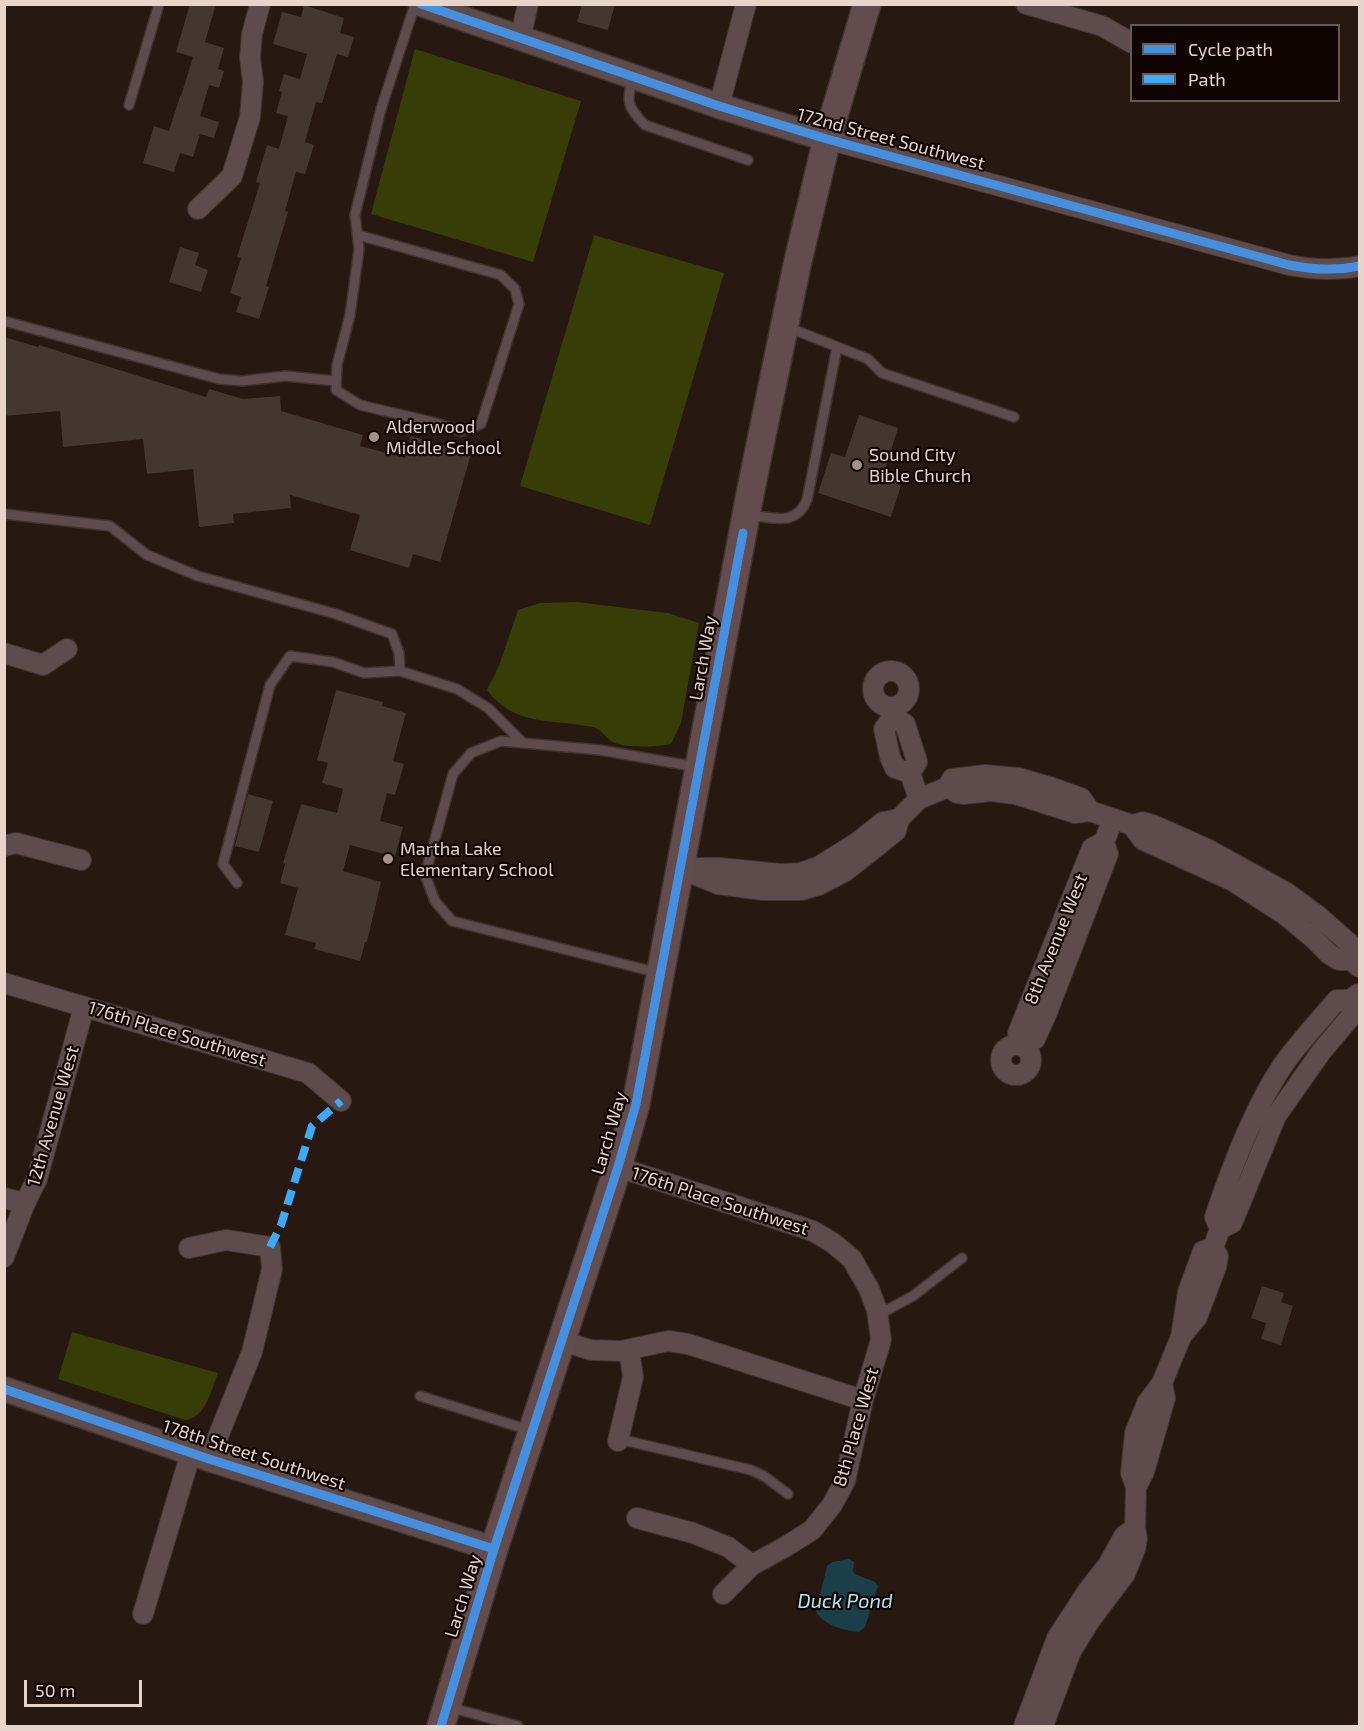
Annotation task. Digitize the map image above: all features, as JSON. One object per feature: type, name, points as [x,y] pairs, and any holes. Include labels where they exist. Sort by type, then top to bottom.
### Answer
[{"type":"main road","name":"Larch Way","points":[[444,1717],[494,1549],[618,1167],[636,1104],[747,515],[785,327],[827,139],[867,4]]},
{"type":"street","points":[[198,209],[232,176],[244,137],[250,117],[253,82],[250,58],[252,34],[260,4]]},
{"type":"street","name":"172nd Street Southwest","points":[[421,4],[633,78],[827,139],[1289,265],[1316,270],[1341,270],[1359,266]]},
{"type":"street","points":[[519,39],[528,4]]},
{"type":"street","points":[[719,106],[746,4]]},
{"type":"street","points":[[1026,4],[1102,26],[1130,42]]},
{"type":"street","points":[[4,653],[43,665],[67,649]]},
{"type":"street","points":[[892,712],[905,724],[916,758],[917,762],[910,773],[919,799]]},
{"type":"street","points":[[681,868],[800,873],[818,867],[858,842],[883,822],[899,819],[919,799],[948,787],[963,794],[991,791],[1015,794],[1075,813],[1090,811],[1132,825],[1143,840],[1233,881],[1284,914],[1329,954],[1355,964]]},
{"type":"street","name":"8th Avenue West","points":[[1023,1044],[1018,1033],[1092,848],[1104,842],[1113,819]]},
{"type":"street","points":[[4,846],[16,843],[81,860]]},
{"type":"street","name":"176th Place Southwest","points":[[4,983],[308,1073],[341,1101]]},
{"type":"street","points":[[1043,1726],[1071,1651],[1091,1619],[1125,1574],[1135,1549],[1137,1539],[1136,1487],[1131,1473],[1135,1433],[1148,1403],[1162,1383],[1181,1337],[1197,1317],[1218,1256],[1213,1248],[1220,1229],[1232,1223],[1276,1116],[1321,1052],[1352,1015],[1355,996]]},
{"type":"street","name":"12th Avenue West","points":[[4,1257],[38,1179],[84,1007]]},
{"type":"street","name":"176th Place Southwest","points":[[618,1167],[813,1231],[852,1259],[869,1289]]},
{"type":"street","points":[[4,1198],[26,1203]]},
{"type":"street","points":[[143,1614],[200,1455],[252,1352],[272,1269],[270,1246],[226,1240],[189,1248]]},
{"type":"street","name":"8th Place West","points":[[723,1594],[752,1565],[812,1530],[832,1505],[844,1481],[863,1400],[881,1340],[878,1315],[869,1289]]},
{"type":"street","points":[[561,1341],[591,1350],[629,1350],[668,1341],[688,1344],[863,1400]]},
{"type":"street","points":[[619,1440],[633,1377],[629,1350]]},
{"type":"street","name":"178th Street Southwest","points":[[4,1389],[200,1455],[494,1549]]},
{"type":"street","points":[[637,1518],[693,1533],[728,1547],[752,1565]]},
{"type":"street","points":[[1024,1726],[1057,1638],[1108,1565],[1125,1536],[1135,1528]]},
{"type":"lane","points":[[129,105],[159,4]]},
{"type":"lane","points":[[358,235],[501,275],[515,289],[519,304],[482,424],[461,431],[360,405],[336,390],[338,365],[350,315],[359,249],[355,215],[381,109],[415,4]]},
{"type":"lane","points":[[633,78],[627,96],[629,105],[645,125],[748,160]]},
{"type":"lane","points":[[4,321],[219,379],[242,381],[285,376],[336,381]]},
{"type":"lane","points":[[785,327],[868,359],[882,373],[1014,417]]},
{"type":"lane","points":[[747,515],[781,519],[794,517],[802,511],[807,500],[837,347]]},
{"type":"lane","points":[[4,514],[110,526],[147,555],[198,576],[336,614],[392,634],[399,653],[400,671]]},
{"type":"lane","points":[[237,883],[223,864],[270,685],[290,656],[333,662],[364,673],[400,671],[457,689],[488,708],[524,743]]},
{"type":"lane","points":[[661,974],[452,921],[435,902],[425,875],[453,774],[471,753],[501,741],[600,750],[700,767]]},
{"type":"lane","points":[[878,1315],[913,1296],[962,1258]]},
{"type":"lane","points":[[420,1396],[532,1431]]},
{"type":"lane","points":[[619,1440],[751,1470],[764,1476],[788,1494]]},
{"type":"lane","points":[[444,1717],[518,1726]]},
{"type":"green space","points":[[415,49],[581,101],[533,262],[371,214]]},
{"type":"green space","points":[[594,235],[724,273],[650,525],[520,486]]},
{"type":"green space","points":[[577,602],[668,613],[699,623],[681,723],[671,744],[632,746],[617,744],[593,727],[522,716],[498,702],[487,690],[499,666],[518,610],[540,603]]},
{"type":"green space","points":[[72,1332],[218,1373],[207,1402],[198,1414],[185,1420],[58,1379]]},
{"type":"water","name":"Duck Pond","points":[[849,1559],[854,1562],[853,1572],[855,1574],[875,1582],[878,1586],[865,1627],[859,1632],[829,1624],[816,1612],[827,1566],[832,1562]]},
{"type":"building","points":[[190,4],[216,4],[205,42],[224,48],[218,69],[224,71],[219,88],[209,85],[200,116],[219,122],[214,138],[200,134],[193,157],[180,153],[174,172],[143,163],[154,126],[169,131],[193,57],[176,52]]},
{"type":"building","points":[[582,4],[615,4],[608,30],[577,22]]},
{"type":"building","points":[[304,5],[344,18],[340,33],[354,37],[348,57],[337,54],[322,103],[316,102],[305,142],[314,145],[305,174],[296,172],[285,211],[288,212],[266,286],[269,287],[259,319],[236,312],[241,297],[230,293],[241,258],[237,257],[260,183],[256,182],[267,145],[279,149],[288,116],[276,113],[284,74],[300,79],[307,54],[273,44],[282,12],[301,17]]},
{"type":"building","points":[[180,247],[199,253],[195,265],[208,270],[201,292],[169,282]]},
{"type":"building","points":[[4,337],[38,347],[39,345],[206,397],[209,389],[243,399],[280,396],[281,411],[363,435],[360,446],[405,458],[411,436],[471,454],[440,562],[413,554],[409,568],[350,550],[360,515],[290,495],[291,508],[233,514],[234,523],[199,527],[193,469],[147,474],[143,439],[63,447],[60,411],[4,416]]},
{"type":"building","name":"Sound City Bible Church","points":[[859,415],[898,428],[884,473],[894,476],[893,482],[901,485],[891,517],[818,493],[831,453],[845,457]]},
{"type":"building","points":[[336,690],[383,702],[382,706],[406,713],[393,761],[404,764],[395,795],[387,793],[380,821],[403,827],[395,857],[350,845],[343,871],[381,882],[367,942],[365,942],[360,961],[314,949],[316,943],[285,935],[298,888],[280,883],[285,864],[283,863],[301,804],[337,813],[343,789],[322,783],[328,763],[317,760]]},
{"type":"building","points":[[248,794],[273,801],[259,852],[235,846]]},
{"type":"building","points":[[1262,1286],[1284,1293],[1281,1302],[1293,1306],[1281,1345],[1261,1339],[1266,1323],[1251,1318]]},
{"type":"marked path","points":[[270,1247],[281,1225],[312,1126],[341,1101]]},
{"type":"cycle path","points":[[421,4],[719,106],[827,139],[1289,265],[1325,269],[1360,266]]},
{"type":"cycle path","points":[[441,1726],[494,1549],[618,1167],[636,1104],[743,533]]},
{"type":"cycle path","points":[[4,1389],[209,1459],[494,1549]]},
{"type":"place","name":"Alderwood Middle School","points":[[374,437]]},
{"type":"place","name":"Sound City Bible Church","points":[[857,465]]},
{"type":"place","name":"Martha Lake Elementary School","points":[[388,859]]}]
